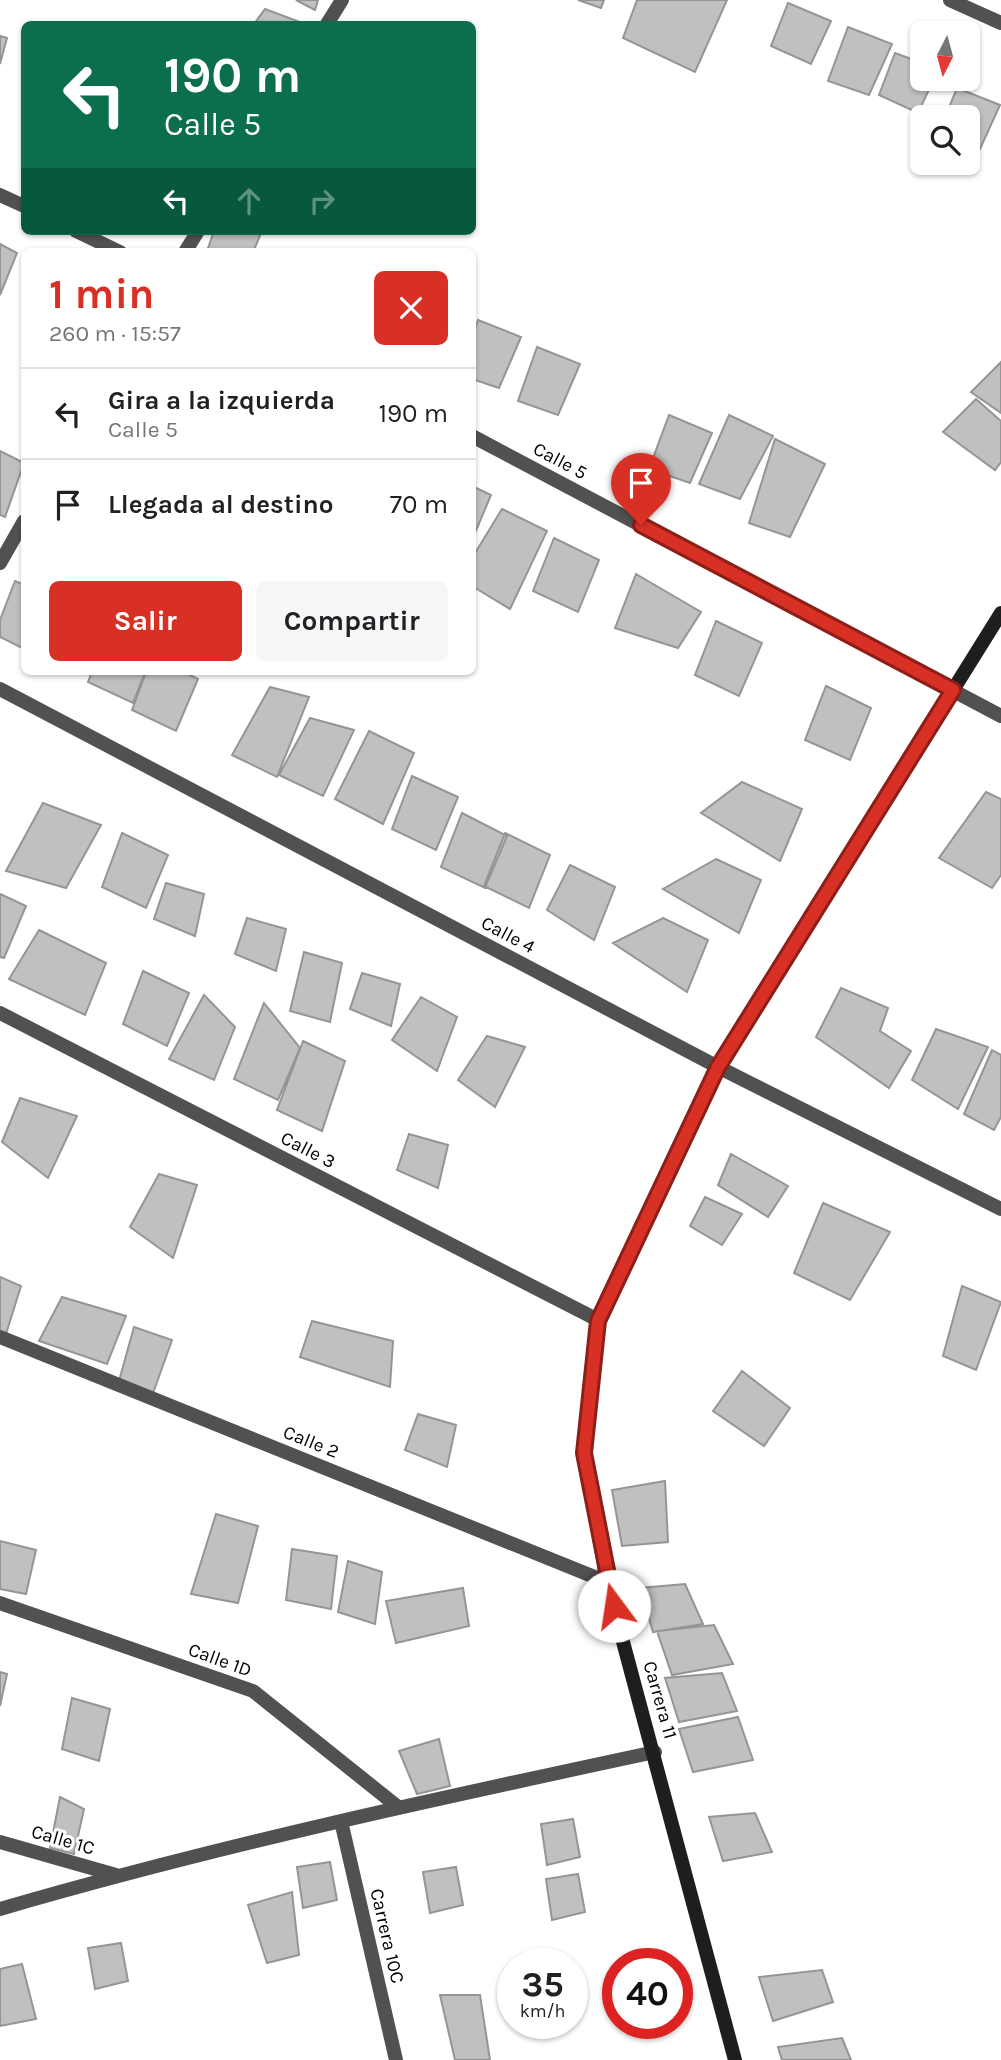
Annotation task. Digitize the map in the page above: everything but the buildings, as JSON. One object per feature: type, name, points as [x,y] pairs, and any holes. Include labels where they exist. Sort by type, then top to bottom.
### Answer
[{"type":"street","points":[[329,21],[342,0]]},
{"type":"street","points":[[950,0],[1001,23]]},
{"type":"street","points":[[0,195],[21,205]]},
{"type":"street","points":[[84,235],[112,248]]},
{"type":"street","name":"Calle 5","points":[[476,438],[1001,716]]},
{"type":"street","points":[[0,563],[21,526]]},
{"type":"street","name":"Carrera 11","points":[[735,2060],[655,1752],[607,1582],[584,1453],[598,1321],[718,1067],[1001,613]]},
{"type":"street","name":"Calle 4","points":[[0,689],[718,1067],[1001,1209]]},
{"type":"street","name":"Calle 3","points":[[0,1013],[598,1321]]},
{"type":"street","name":"Calle 2","points":[[0,1337],[607,1582]]},
{"type":"street","name":"Calle 1D","points":[[0,1603],[253,1691],[398,1807]]},
{"type":"street","points":[[0,1909],[116,1875],[398,1807],[655,1752]]},
{"type":"street","name":"Carrera 10C","points":[[341,1821],[396,2060]]},
{"type":"street","name":"Calle 1C","points":[[0,1842],[116,1875]]},
{"type":"route","points":[[614,1606],[607,1582],[584,1453],[598,1321],[718,1067],[953,690],[641,525]]}]
